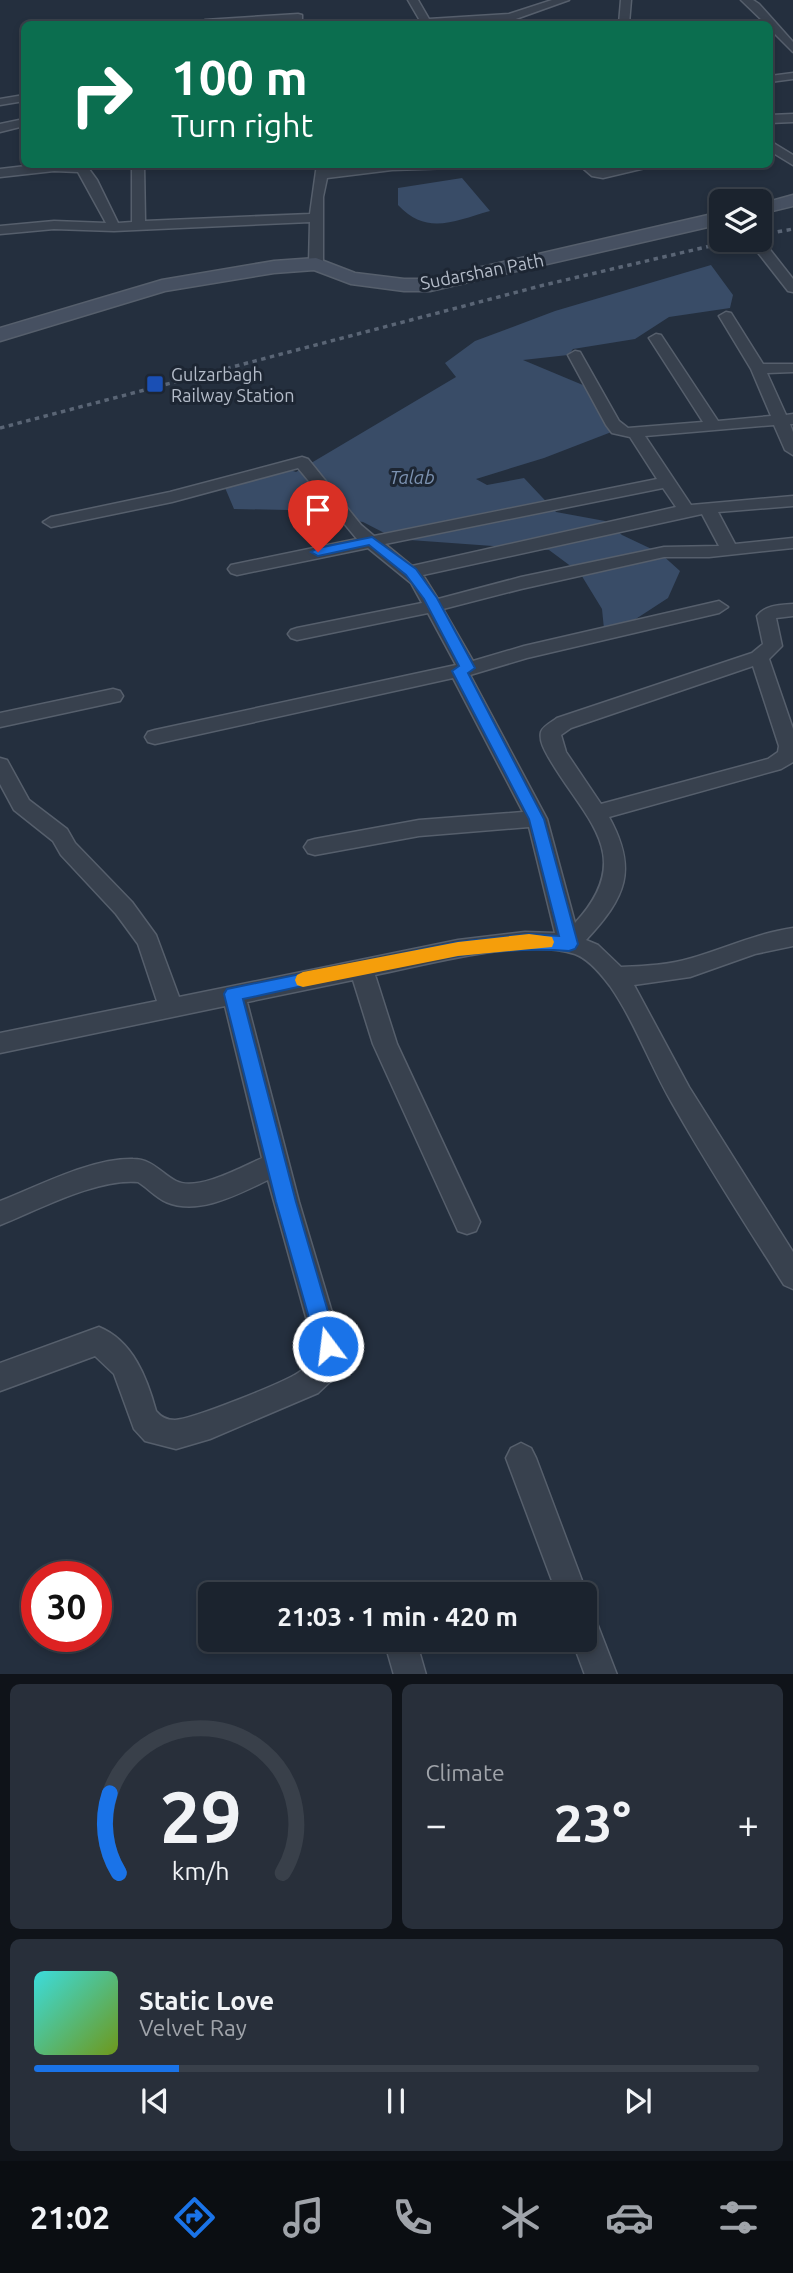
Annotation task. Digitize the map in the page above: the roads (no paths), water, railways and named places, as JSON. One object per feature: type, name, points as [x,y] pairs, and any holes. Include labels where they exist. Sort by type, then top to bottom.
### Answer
[{"type":"main road","points":[[772,206],[793,200]]},
{"type":"main road","name":"Sudarshan Path","points":[[0,335],[162,286],[274,267],[316,264],[351,278],[404,285],[430,285],[709,221]]},
{"type":"street","points":[[413,0],[425,21]]},
{"type":"street","points":[[502,21],[564,0]]},
{"type":"street","points":[[624,21],[626,0]]},
{"type":"street","points":[[746,0],[769,21]]},
{"type":"street","points":[[236,21],[298,17]]},
{"type":"street","points":[[446,21],[508,18]]},
{"type":"street","points":[[773,26],[793,49]]},
{"type":"street","points":[[773,79],[793,76]]},
{"type":"street","points":[[0,102],[21,99]]},
{"type":"street","points":[[773,119],[793,118]]},
{"type":"street","points":[[0,128],[21,124]]},
{"type":"street","points":[[773,146],[793,161]]},
{"type":"street","points":[[0,173],[45,168]]},
{"type":"street","points":[[82,168],[92,180],[114,227]]},
{"type":"street","points":[[138,168],[139,226]]},
{"type":"street","points":[[316,264],[322,170],[357,168]]},
{"type":"street","points":[[589,168],[603,174],[635,168]]},
{"type":"street","points":[[0,230],[54,225],[114,227],[317,218]]},
{"type":"street","points":[[765,252],[793,288]]},
{"type":"street","points":[[726,316],[786,419],[793,450]]},
{"type":"street","points":[[656,338],[712,424]]},
{"type":"street","points":[[575,355],[618,430],[635,433],[786,419]]},
{"type":"street","points":[[758,369],[793,368]]},
{"type":"street","points":[[635,433],[687,510]]},
{"type":"street","points":[[51,522],[172,497],[302,461],[355,529],[411,572],[434,606],[537,819],[569,944]]},
{"type":"street","points":[[237,569],[668,482]]},
{"type":"street","points":[[411,572],[687,510],[793,501]]},
{"type":"street","points":[[707,508],[730,550]]},
{"type":"street","points":[[297,634],[434,606],[521,583],[664,552],[730,550],[793,543]]},
{"type":"street","points":[[155,737],[463,670],[524,652],[681,618],[704,608],[719,607]]},
{"type":"street","points":[[569,944],[592,922],[610,893],[617,872],[617,855],[598,812],[564,765],[550,740],[551,732],[564,723],[759,657],[773,646],[766,616],[773,612],[793,610]]},
{"type":"street","points":[[598,812],[774,764],[787,756],[789,746],[759,657]]},
{"type":"street","points":[[0,720],[113,696]]},
{"type":"street","points":[[0,765],[21,805],[60,835],[68,849],[124,908],[148,942],[171,1007]]},
{"type":"street","points":[[314,847],[419,828],[537,819]]},
{"type":"street","points":[[615,976],[644,976],[692,967],[767,940],[793,937]]},
{"type":"street","points":[[0,1043],[458,949],[529,941],[569,944],[590,951],[615,976],[678,1093],[793,1276]]},
{"type":"street","points":[[361,968],[385,1044],[467,1222]]},
{"type":"street","points":[[0,1377],[99,1341],[124,1364],[145,1419],[155,1431],[176,1435],[210,1425],[308,1383],[323,1369],[328,1346],[276,1164],[233,994]]},
{"type":"street","points":[[0,1213],[113,1173],[135,1170],[149,1174],[176,1194],[197,1194],[229,1185],[276,1164]]},
{"type":"street","points":[[521,1458],[568,1582]]},
{"type":"street","points":[[403,1652],[410,1674]]},
{"type":"street","points":[[592,1652],[601,1674]]},
{"type":"water","points":[[462,178],[490,211],[453,222],[430,223],[409,215],[398,205],[398,188]]},
{"type":"water","name":"Talab","points":[[711,265],[733,295],[730,308],[669,317],[635,339],[573,349],[568,355],[523,360],[590,388],[614,431],[544,458],[476,479],[487,485],[524,478],[556,512],[605,521],[622,535],[660,553],[680,571],[668,598],[605,639],[602,609],[580,573],[549,550],[396,539],[363,522],[289,510],[234,509],[223,483],[290,470],[296,472],[456,377],[445,363],[475,341],[555,311]]},
{"type":"railway","points":[[772,233],[793,229]]},
{"type":"railway","points":[[0,428],[544,285],[709,246]]},
{"type":"place","name":"Gulzarbagh Railway Station","points":[[155,384]]}]
